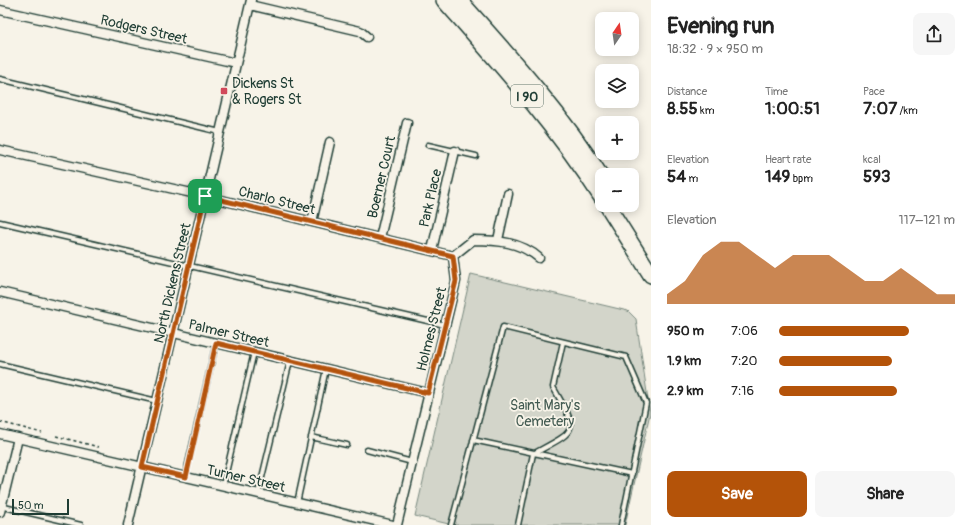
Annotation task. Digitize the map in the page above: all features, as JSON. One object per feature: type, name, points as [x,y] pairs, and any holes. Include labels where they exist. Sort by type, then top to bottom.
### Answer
[{"type":"highway","name":"I 90","points":[[444,0],[520,87],[575,157],[595,187]]},
{"type":"highway","name":"I 90","points":[[459,0],[527,77],[582,147],[596,168]]},
{"type":"highway","points":[[611,212],[651,276]]},
{"type":"highway","points":[[623,212],[651,255]]},
{"type":"street","points":[[251,2],[360,31],[367,37]]},
{"type":"street","name":"North Dickens Street","points":[[128,525],[251,2]]},
{"type":"street","name":"Rodgers Street","points":[[0,10],[236,63]]},
{"type":"street","name":"Boerner Court","points":[[380,238],[407,123]]},
{"type":"street","points":[[312,222],[330,142]]},
{"type":"street","name":"Charlo Street","points":[[0,150],[205,196],[453,256]]},
{"type":"street","name":"Park Place","points":[[432,250],[455,151]]},
{"type":"street","points":[[498,240],[508,194]]},
{"type":"street","points":[[453,256],[473,240],[498,240],[529,249],[539,258]]},
{"type":"street","name":"Holmes Street","points":[[397,525],[456,281],[453,256]]},
{"type":"street","name":"Palmer Street","points":[[0,292],[428,393]]},
{"type":"street","name":"Turner Street","points":[[0,434],[393,525]]},
{"type":"street","points":[[1,508],[18,438]]},
{"type":"lane","points":[[0,79],[220,132]]},
{"type":"lane","points":[[428,145],[476,156]]},
{"type":"lane","points":[[0,222],[445,325]]},
{"type":"lane","points":[[451,525],[503,327],[626,357],[646,403],[621,525]]},
{"type":"lane","points":[[518,525],[533,454],[565,436],[571,428],[571,419],[553,387],[563,342]]},
{"type":"lane","points":[[186,477],[216,343]]},
{"type":"lane","points":[[223,486],[254,352]]},
{"type":"lane","points":[[258,494],[290,361]]},
{"type":"lane","points":[[0,364],[158,401]]},
{"type":"lane","points":[[297,503],[326,369]]},
{"type":"lane","points":[[311,437],[347,446]]},
{"type":"lane","points":[[473,440],[632,474]]},
{"type":"lane","points":[[367,450],[412,462]]},
{"type":"lane","points":[[1,508],[81,525]]},
{"type":"path","points":[[0,422],[42,433]]},
{"type":"path","points":[[56,436],[99,447]]},
{"type":"green space","name":"Saint Mary's Cemetery","points":[[471,274],[628,311],[636,319],[650,413],[625,525],[453,525],[415,516]]},
{"type":"place","name":"Dickens St & Rogers St","points":[[224,91]]},
{"type":"route","points":[[205,196],[453,256],[456,281],[428,393],[216,343],[186,477],[142,467],[190,266],[205,196]]}]
